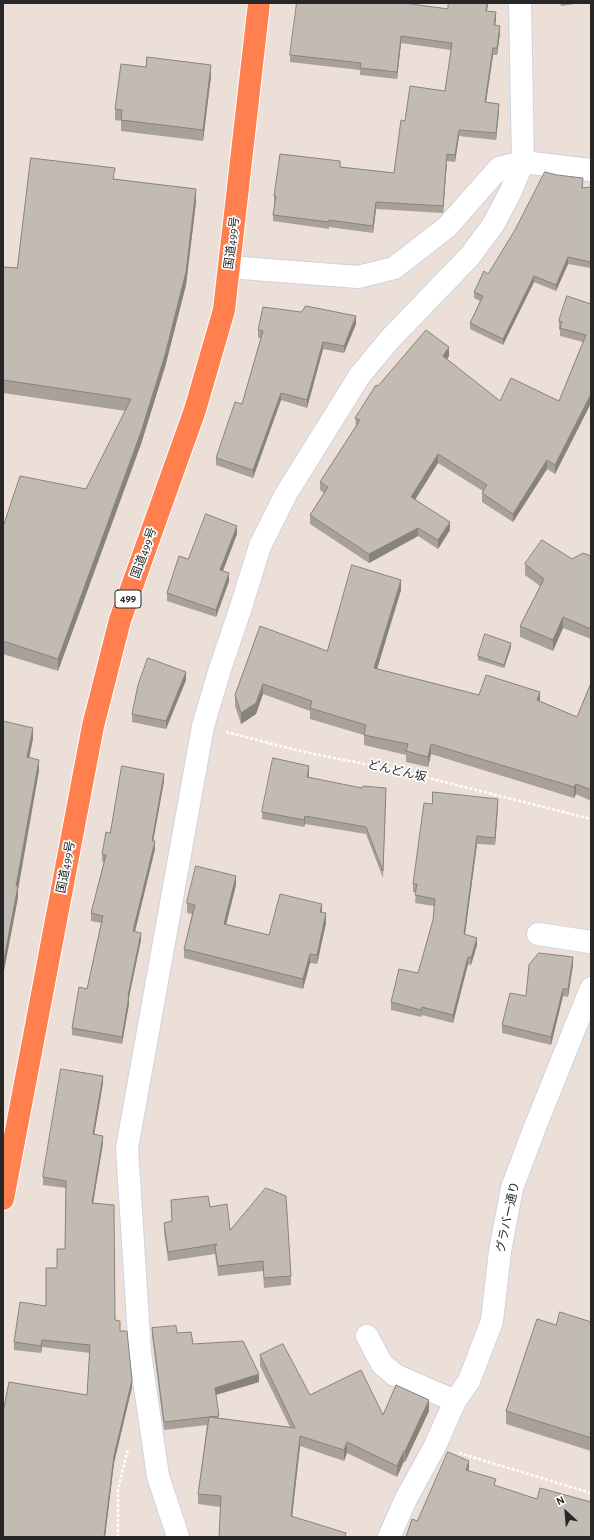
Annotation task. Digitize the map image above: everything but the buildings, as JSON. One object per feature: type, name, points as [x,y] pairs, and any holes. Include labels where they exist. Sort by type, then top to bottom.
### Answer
[{"type":"highway","name":"国道499号","points":[[3,1199],[93,726],[120,620],[197,402],[224,310],[259,3]]},
{"type":"street","points":[[178,1537],[158,1476],[140,1353],[127,1148],[203,726],[260,546],[286,494],[360,374],[390,339],[470,256],[493,225],[510,193],[523,162],[520,3]]},
{"type":"street","points":[[229,267],[358,277],[394,268],[447,227],[499,168],[523,162],[591,170]]},
{"type":"street","points":[[538,934],[591,942]]},
{"type":"street","name":"グラバー通り","points":[[389,1537],[406,1499],[435,1446],[455,1401],[469,1381],[492,1322],[500,1251],[512,1188],[591,988]]},
{"type":"street","points":[[367,1336],[382,1364],[395,1375],[455,1401]]},
{"type":"path","name":"どんどん坂","points":[[203,726],[304,752],[401,772],[591,819]]},
{"type":"path","points":[[118,1537],[118,1489],[131,1436],[151,1432]]},
{"type":"path","points":[[435,1446],[591,1493]]}]
